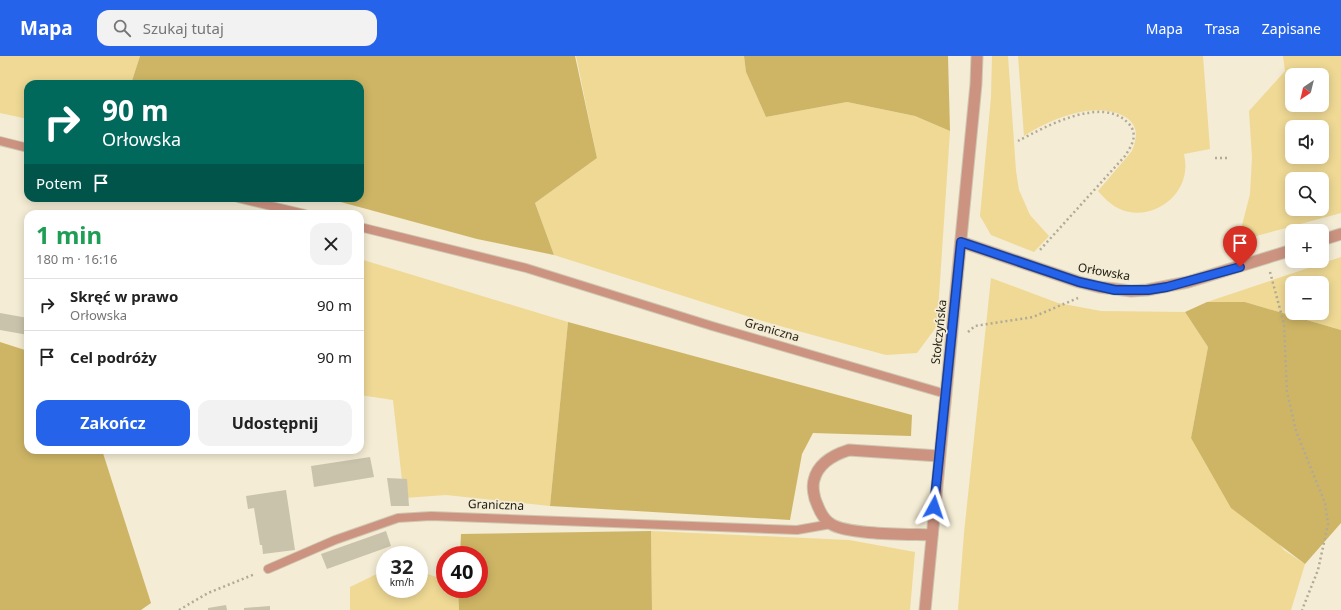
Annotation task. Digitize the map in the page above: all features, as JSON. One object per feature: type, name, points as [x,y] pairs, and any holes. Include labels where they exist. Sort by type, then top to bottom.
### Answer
[{"type":"street","name":"Stołczyńska","points":[[925,610],[976,84],[977,56]]},
{"type":"street","points":[[1329,238],[1341,234]]},
{"type":"street","name":"Orłowska","points":[[961,242],[1079,282],[1099,287],[1131,291],[1167,287],[1188,282],[1285,252]]},
{"type":"street","points":[[830,524],[822,515],[815,500],[813,481],[825,461],[836,454],[849,450],[939,456]]},
{"type":"street","name":"Graniczna","points":[[830,524],[842,529],[932,536]]},
{"type":"lane","points":[[0,141],[24,147]]},
{"type":"lane","points":[[255,202],[288,210]]},
{"type":"lane","name":"Graniczna","points":[[364,228],[526,268],[712,326],[946,394]]},
{"type":"lane","name":"Graniczna","points":[[268,569],[335,540],[398,518],[431,516],[797,530],[830,524]]},
{"type":"path","points":[[1018,141],[1061,120],[1088,113],[1106,113],[1116,115],[1132,127],[1134,134],[1133,143],[1125,156],[1036,254]]},
{"type":"path","points":[[1215,158],[1229,158]]},
{"type":"path","points":[[1267,258],[1284,324],[1288,392],[1296,431],[1325,503],[1328,524],[1318,570],[1302,610]]},
{"type":"path","points":[[966,334],[975,326],[1033,317],[1073,301],[1099,287]]},
{"type":"path","points":[[179,610],[208,593],[268,569]]},
{"type":"shaded area","points":[[0,56],[140,56],[132,80],[24,80],[24,118],[0,113]]},
{"type":"shaded area","points":[[140,56],[575,56],[597,158],[535,203],[554,255],[477,239],[341,202],[364,202],[364,80],[132,80]]},
{"type":"shaded area","points":[[576,56],[744,56],[746,72],[766,117],[847,102],[915,116],[950,131],[937,326],[917,353],[886,355],[769,323],[554,255],[535,203],[597,158]]},
{"type":"shaded area","points":[[744,56],[948,56],[950,131],[915,116],[847,102],[766,117],[746,72]]},
{"type":"shaded area","points":[[992,56],[1008,56],[1016,171],[1019,190],[1030,215],[1049,236],[1034,252],[991,235],[980,216],[991,97]]},
{"type":"shaded area","points":[[1018,56],[1203,56],[1210,149],[1184,154],[1185,170],[1182,182],[1177,192],[1162,206],[1143,212],[1122,210],[1109,202],[1098,191],[1132,151],[1136,138],[1134,125],[1127,118],[1115,113],[1102,110],[1089,111],[1060,118],[1047,123],[1024,136]]},
{"type":"shaded area","points":[[1283,56],[1341,56],[1341,213],[1301,224],[1285,224],[1285,228],[1238,241],[1250,194],[1252,158],[1249,111],[1285,71]]},
{"type":"shaded area","points":[[1341,257],[1341,330],[1307,320],[1329,320],[1329,276],[1285,276],[1285,314],[1245,302],[1207,302],[1308,268],[1329,268],[1329,261]]},
{"type":"shaded area","points":[[364,260],[568,322],[550,506],[446,495],[404,498],[393,400],[364,396]]},
{"type":"shaded area","points":[[991,278],[1058,303],[1101,311],[1185,312],[1208,347],[1191,438],[1284,550],[1305,564],[1291,610],[958,610],[964,533]]},
{"type":"shaded area","points":[[1207,302],[1245,302],[1285,314],[1285,320],[1307,320],[1341,330],[1341,523],[1305,564],[1231,508],[1191,438],[1208,347],[1185,312]]},
{"type":"shaded area","points":[[568,322],[912,415],[911,436],[813,433],[802,454],[790,520],[550,506]]},
{"type":"shaded area","points":[[0,342],[24,350],[24,454],[103,454],[151,603],[141,610],[0,610]]},
{"type":"shaded area","points":[[651,531],[849,540],[915,552],[910,610],[652,610]]},
{"type":"shaded area","points":[[651,531],[652,610],[459,610],[458,598],[488,598],[488,546],[460,546],[461,534]]},
{"type":"shaded area","points":[[376,574],[376,598],[428,598],[428,574],[436,577],[436,598],[458,598],[459,610],[350,610],[350,587]]},
{"type":"building","points":[[0,313],[24,317],[24,334],[0,330]]},
{"type":"building","points":[[370,457],[374,477],[314,487],[311,466]]},
{"type":"building","points":[[387,478],[407,479],[409,506],[391,506]]},
{"type":"building","points":[[286,490],[295,550],[263,554],[262,545],[260,545],[254,508],[248,509],[246,496]]},
{"type":"building","points":[[386,531],[391,546],[376,546],[376,551],[327,569],[321,554]]},
{"type":"building","points":[[226,605],[227,610],[208,610],[208,608]]},
{"type":"building","points":[[270,606],[270,610],[244,610],[244,608]]},
{"type":"route","points":[[934,507],[961,242],[1079,282],[1115,290],[1131,291],[1167,287],[1240,267]]}]
